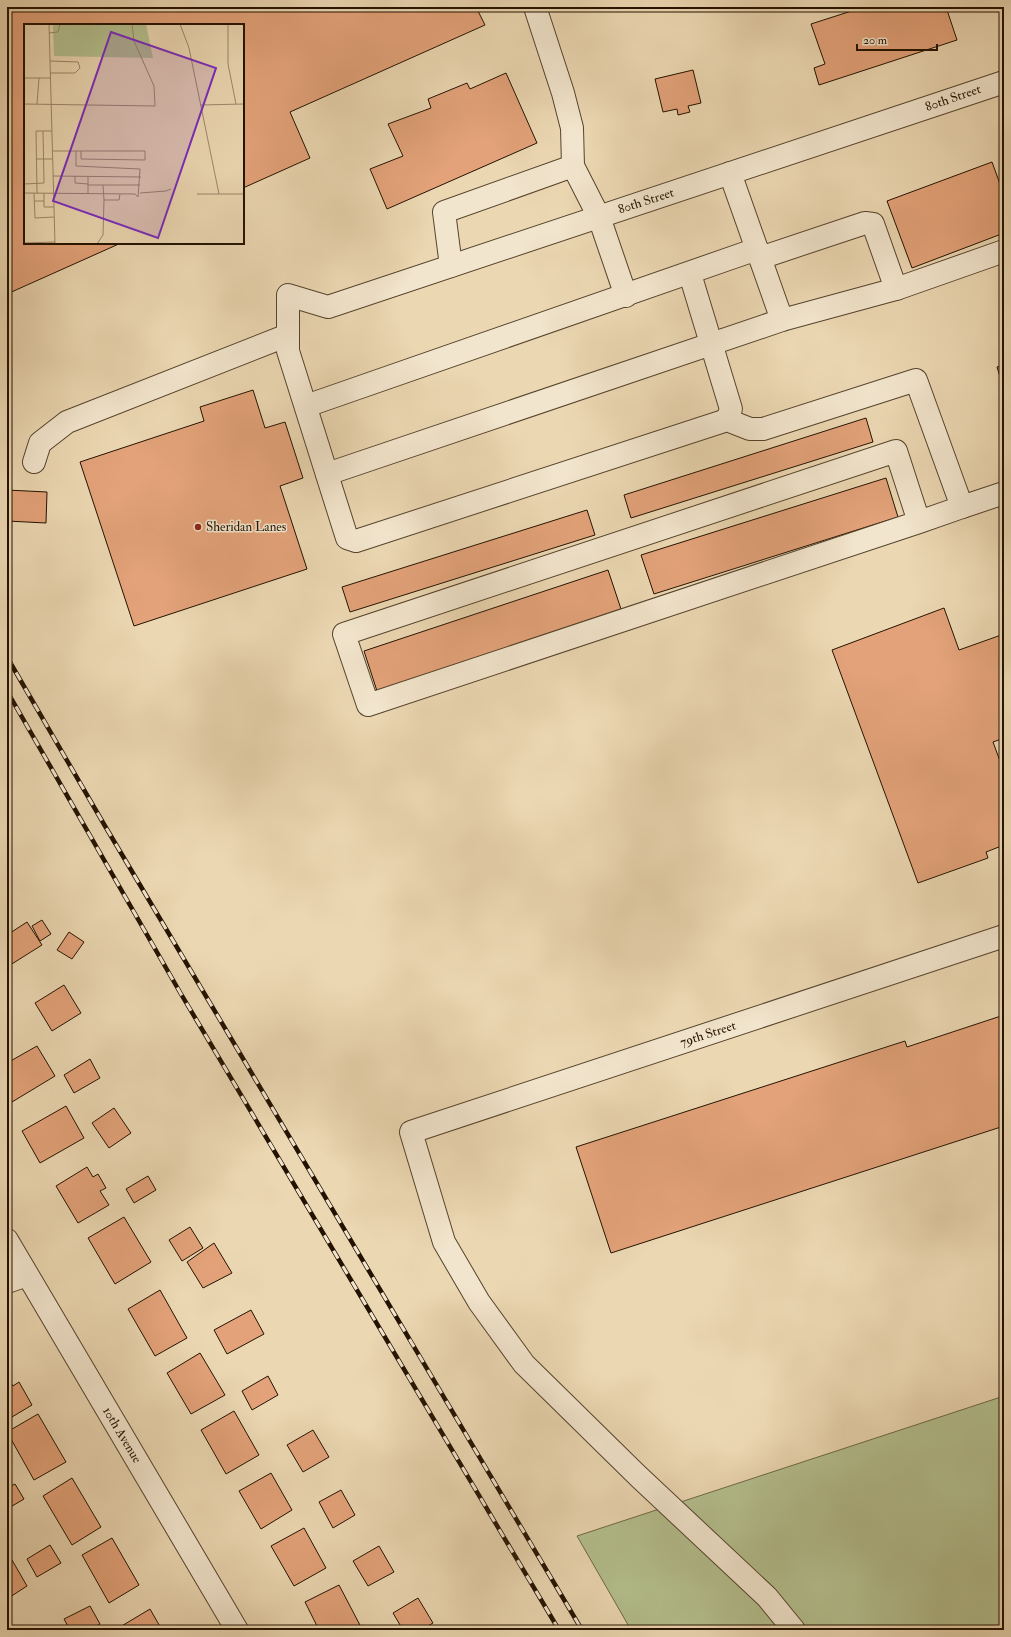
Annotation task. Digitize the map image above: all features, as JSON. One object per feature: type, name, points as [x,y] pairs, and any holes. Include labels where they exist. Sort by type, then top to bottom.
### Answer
[{"type":"street","points":[[535,7],[563,93],[572,128],[573,166],[599,217],[626,296]]},
{"type":"street","name":"80th Street","points":[[288,334],[288,295],[328,307],[1004,82]]},
{"type":"street","points":[[451,266],[444,212],[573,166]]},
{"type":"street","points":[[730,173],[782,320]]},
{"type":"street","points":[[306,406],[690,274],[865,223],[873,224],[896,289]]},
{"type":"street","points":[[327,474],[782,320],[896,289],[1004,251]]},
{"type":"street","points":[[690,274],[731,408],[727,420]]},
{"type":"street","points":[[34,462],[40,443],[67,422],[288,334],[288,351],[347,538],[356,541],[727,420],[750,429],[763,429],[916,380],[962,507]]},
{"type":"street","points":[[919,522],[896,451],[344,634],[368,705],[919,522],[1004,493]]},
{"type":"street","name":"79th Street","points":[[794,1630],[767,1597],[638,1476],[524,1364],[479,1302],[444,1242],[411,1132],[1004,936]]},
{"type":"street","name":"10th Avenue","points":[[7,1240],[237,1630]]},
{"type":"street","points":[[7,1282],[27,1275]]},
{"type":"green space","points":[[1004,1396],[1004,1630],[631,1630],[577,1536]]},
{"type":"building","points":[[7,7],[476,7],[485,25],[290,112],[310,158],[244,188],[244,24],[24,24],[24,244],[119,244],[7,294]]},
{"type":"building","points":[[864,7],[946,7],[957,40],[819,85],[814,68],[825,64],[811,24]]},
{"type":"building","points":[[693,70],[701,103],[688,106],[690,112],[678,115],[677,109],[663,112],[655,79]]},
{"type":"building","points":[[506,73],[537,143],[387,209],[370,169],[403,156],[388,124],[431,108],[428,99],[467,83],[470,89]]},
{"type":"building","points":[[992,162],[1004,195],[1004,233],[912,268],[887,201]]},
{"type":"building","points":[[1004,365],[1004,390],[997,367]]},
{"type":"building","name":"Sheridan Lanes","points":[[253,390],[265,428],[285,422],[303,478],[280,486],[307,569],[134,626],[80,462],[204,421],[200,407]]},
{"type":"building","points":[[866,418],[873,442],[631,518],[624,495]]},
{"type":"building","points":[[886,478],[898,517],[654,594],[641,555]]},
{"type":"building","points":[[7,490],[47,492],[46,523],[7,521]]},
{"type":"building","points":[[587,510],[595,535],[350,612],[342,587]]},
{"type":"building","points":[[608,570],[621,609],[377,691],[364,651]]},
{"type":"building","points":[[944,608],[959,650],[1004,634],[1004,738],[993,742],[1004,772],[1004,845],[986,852],[988,858],[918,883],[832,650]]},
{"type":"building","points":[[42,920],[51,934],[40,941],[32,926]]},
{"type":"building","points":[[27,922],[42,945],[7,967],[7,935]]},
{"type":"building","points":[[69,932],[84,942],[72,959],[57,950]]},
{"type":"building","points":[[64,985],[81,1013],[52,1031],[35,1003]]},
{"type":"building","points":[[1004,1015],[1004,1126],[611,1253],[576,1147],[905,1041],[907,1047]]},
{"type":"building","points":[[37,1046],[55,1076],[7,1105],[7,1063]]},
{"type":"building","points":[[90,1059],[100,1078],[74,1093],[64,1075]]},
{"type":"building","points":[[66,1106],[84,1138],[40,1163],[22,1131]]},
{"type":"building","points":[[114,1108],[131,1133],[109,1148],[92,1123]]},
{"type":"building","points":[[87,1167],[93,1177],[98,1174],[106,1188],[100,1191],[109,1205],[78,1223],[56,1186]]},
{"type":"building","points":[[148,1176],[156,1190],[134,1203],[126,1189]]},
{"type":"building","points":[[124,1217],[151,1262],[115,1284],[88,1238]]},
{"type":"building","points":[[190,1227],[203,1248],[182,1261],[169,1240]]},
{"type":"building","points":[[214,1243],[232,1273],[203,1288],[187,1262]]},
{"type":"building","points":[[160,1290],[187,1338],[155,1356],[128,1309]]},
{"type":"building","points":[[251,1310],[264,1334],[227,1354],[214,1330]]},
{"type":"building","points":[[200,1353],[225,1395],[191,1414],[167,1373]]},
{"type":"building","points":[[268,1376],[278,1395],[252,1410],[242,1391]]},
{"type":"building","points":[[7,1377],[13,1386],[19,1382],[32,1405],[7,1420]]},
{"type":"building","points":[[234,1411],[259,1455],[226,1474],[201,1430]]},
{"type":"building","points":[[38,1414],[66,1462],[34,1480],[7,1432]]},
{"type":"building","points":[[313,1430],[329,1457],[303,1472],[287,1445]]},
{"type":"building","points":[[271,1473],[292,1510],[261,1529],[239,1491]]},
{"type":"building","points":[[72,1478],[101,1527],[72,1545],[43,1496]]},
{"type":"building","points":[[15,1484],[24,1499],[7,1509],[7,1488]]},
{"type":"building","points":[[341,1490],[355,1515],[333,1528],[319,1502]]},
{"type":"building","points":[[304,1528],[326,1568],[294,1586],[271,1546]]},
{"type":"building","points":[[112,1538],[139,1585],[109,1603],[82,1555]]},
{"type":"building","points":[[50,1545],[61,1563],[37,1577],[27,1559]]},
{"type":"building","points":[[379,1546],[394,1572],[368,1586],[353,1561]]},
{"type":"building","points":[[12,1560],[27,1586],[7,1599],[7,1563]]},
{"type":"building","points":[[339,1585],[362,1629],[319,1630],[305,1602]]},
{"type":"building","points":[[418,1598],[433,1623],[421,1630],[403,1630],[393,1613]]},
{"type":"building","points":[[90,1606],[100,1624],[89,1630],[70,1630],[64,1619]]},
{"type":"building","points":[[150,1609],[162,1630],[115,1630]]},
{"type":"railway","points":[[7,657],[105,826],[582,1630]]},
{"type":"railway","points":[[7,691],[181,994],[559,1630]]},
{"type":"place","name":"Sheridan Lanes","points":[[198,527]]}]
